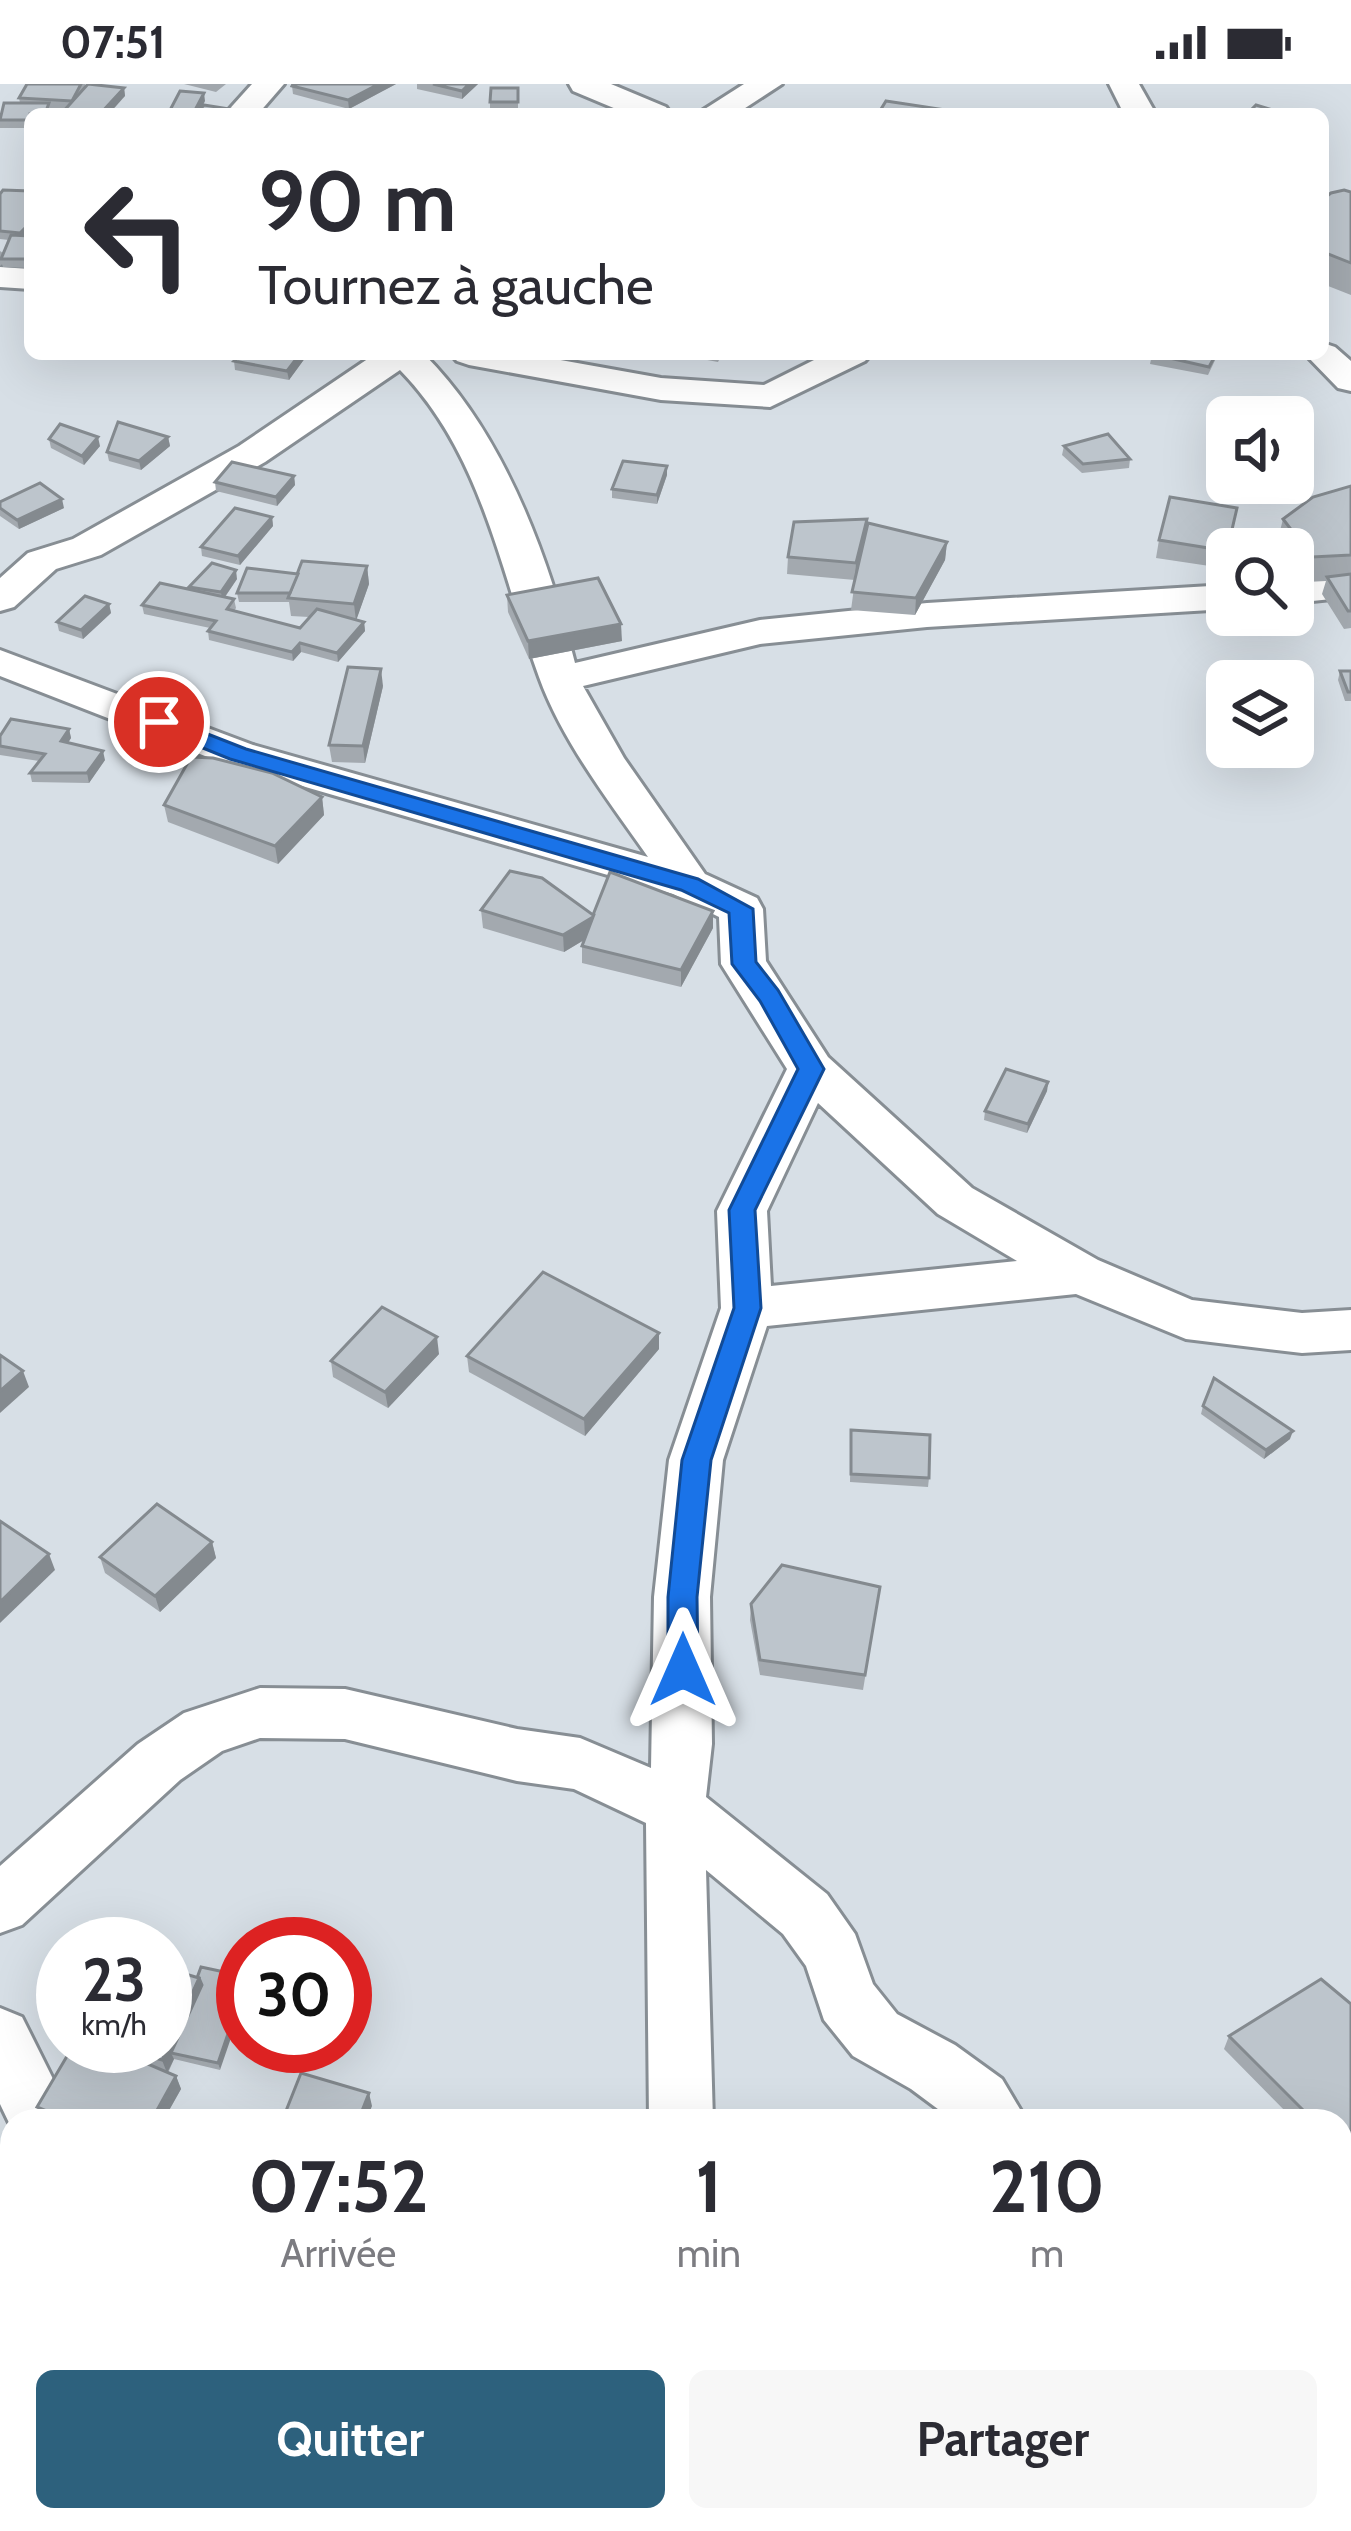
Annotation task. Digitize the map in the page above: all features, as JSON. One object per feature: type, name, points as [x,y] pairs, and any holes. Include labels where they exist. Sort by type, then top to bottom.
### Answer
[{"type":"street","points":[[247,108],[269,84]]},
{"type":"street","points":[[584,84],[641,108]]},
{"type":"street","points":[[724,108],[767,84]]},
{"type":"street","points":[[0,599],[42,561],[87,547],[252,454],[392,360]]},
{"type":"street","points":[[409,360],[422,370],[466,434],[538,606],[560,679],[624,791],[689,884]]},
{"type":"street","points":[[502,360],[662,389],[770,396],[841,360]]},
{"type":"street","points":[[1329,360],[1351,380]]},
{"type":"street","points":[[1314,589],[1351,585]]},
{"type":"street","points":[[560,679],[760,632],[1206,598]]},
{"type":"street","points":[[0,662],[238,754],[689,884],[741,909],[744,964],[770,996],[811,1069],[955,1201],[1080,1274],[1186,1318],[1302,1333],[1351,1330]]},
{"type":"street","points":[[0,699],[68,690]]},
{"type":"street","points":[[681,2109],[675,1808],[683,1744],[682,1597],[697,1460],[748,1308],[742,1210],[811,1069]]},
{"type":"street","points":[[748,1308],[1080,1274]]},
{"type":"street","points":[[0,1905],[159,1762],[204,1731],[260,1713],[345,1714],[517,1755],[580,1764],[675,1808],[805,1914],[833,1954],[846,1999],[875,2036],[933,2067],[985,2109]]},
{"type":"street","points":[[0,2038],[36,2109]]},
{"type":"building","points":[[27,84],[81,84],[72,101],[19,98]]},
{"type":"building","points":[[88,84],[124,88],[106,108],[66,108]]},
{"type":"building","points":[[293,84],[379,84],[348,100]]},
{"type":"building","points":[[433,84],[469,84],[462,91]]},
{"type":"building","points":[[491,88],[518,88],[518,102],[490,102]]},
{"type":"building","points":[[180,91],[204,93],[196,108],[171,108]]},
{"type":"building","points":[[886,101],[933,108],[882,108]]},
{"type":"building","points":[[4,103],[49,103],[47,108],[24,108],[24,120],[0,120]]},
{"type":"building","points":[[24,191],[24,229],[20,233],[0,231],[0,194]]},
{"type":"building","points":[[1351,192],[1351,263],[1329,254],[1331,193]]},
{"type":"building","points":[[11,235],[24,236],[24,259],[1,259]]},
{"type":"building","points":[[235,360],[295,360],[287,371]]},
{"type":"building","points":[[1178,360],[1213,360],[1209,367]]},
{"type":"building","points":[[118,422],[168,437],[139,461],[107,452]]},
{"type":"building","points":[[60,424],[98,437],[82,456],[49,439]]},
{"type":"building","points":[[1108,434],[1130,459],[1083,464],[1064,446]]},
{"type":"building","points":[[623,461],[667,466],[657,495],[612,489]]},
{"type":"building","points":[[232,462],[294,476],[276,497],[215,482]]},
{"type":"building","points":[[40,483],[62,499],[17,520],[0,508],[0,502]]},
{"type":"building","points":[[1351,486],[1351,555],[1314,557],[1314,528],[1290,528],[1283,519],[1303,504],[1314,504],[1314,497]]},
{"type":"building","points":[[1170,497],[1237,508],[1232,528],[1206,528],[1206,548],[1159,540]]},
{"type":"building","points":[[235,508],[272,517],[238,556],[201,547]]},
{"type":"building","points":[[867,519],[856,563],[788,557],[794,522]]},
{"type":"building","points":[[868,523],[947,542],[916,598],[852,592]]},
{"type":"building","points":[[302,561],[367,566],[354,604],[288,598]]},
{"type":"building","points":[[212,563],[236,570],[221,592],[189,587]]},
{"type":"building","points":[[247,568],[298,574],[290,593],[237,593]]},
{"type":"building","points":[[1351,574],[1351,611],[1348,611],[1327,577]]},
{"type":"building","points":[[598,578],[621,624],[528,641],[507,595]]},
{"type":"building","points":[[160,583],[234,599],[227,609],[300,628],[317,609],[364,622],[337,653],[300,643],[292,652],[208,631],[216,621],[142,605]]},
{"type":"building","points":[[85,596],[109,604],[81,630],[57,622]]},
{"type":"building","points":[[348,667],[381,669],[363,746],[329,745]]},
{"type":"building","points":[[1340,671],[1351,671],[1351,692],[1348,692]]},
{"type":"building","points":[[11,719],[69,729],[61,741],[103,751],[87,773],[30,773],[45,754],[0,746],[0,736]]},
{"type":"building","points":[[191,757],[272,773],[322,797],[275,846],[164,805]]},
{"type":"building","points":[[510,871],[542,878],[593,915],[610,872],[713,911],[681,970],[582,946],[593,917],[563,935],[481,910]]},
{"type":"building","points":[[1006,1069],[1048,1082],[1028,1124],[985,1111]]},
{"type":"building","points":[[543,1272],[659,1333],[584,1419],[467,1356]]},
{"type":"building","points":[[382,1307],[437,1337],[385,1392],[331,1361]]},
{"type":"building","points":[[0,1355],[23,1371],[0,1391]]},
{"type":"building","points":[[1214,1378],[1293,1431],[1266,1450],[1203,1406]]},
{"type":"building","points":[[851,1430],[930,1435],[929,1478],[851,1474]]},
{"type":"building","points":[[157,1504],[212,1542],[155,1596],[100,1557]]},
{"type":"building","points":[[0,1521],[49,1554],[0,1602]]},
{"type":"building","points":[[782,1565],[880,1587],[865,1675],[760,1660],[751,1604]]},
{"type":"building","points":[[201,1967],[216,1970],[216,2063],[192,2057],[192,2007],[202,1985],[197,1978]]},
{"type":"building","points":[[1321,1979],[1351,2004],[1351,2109],[1302,2109],[1229,2036]]},
{"type":"building","points":[[57,2073],[176,2076],[158,2109],[37,2107]]},
{"type":"building","points":[[301,2073],[369,2093],[363,2109],[287,2109]]},
{"type":"route","points":[[159,722],[238,754],[689,884],[741,909],[744,964],[770,996],[811,1069],[742,1210],[748,1308],[697,1460],[682,1597],[683,1670]]}]
